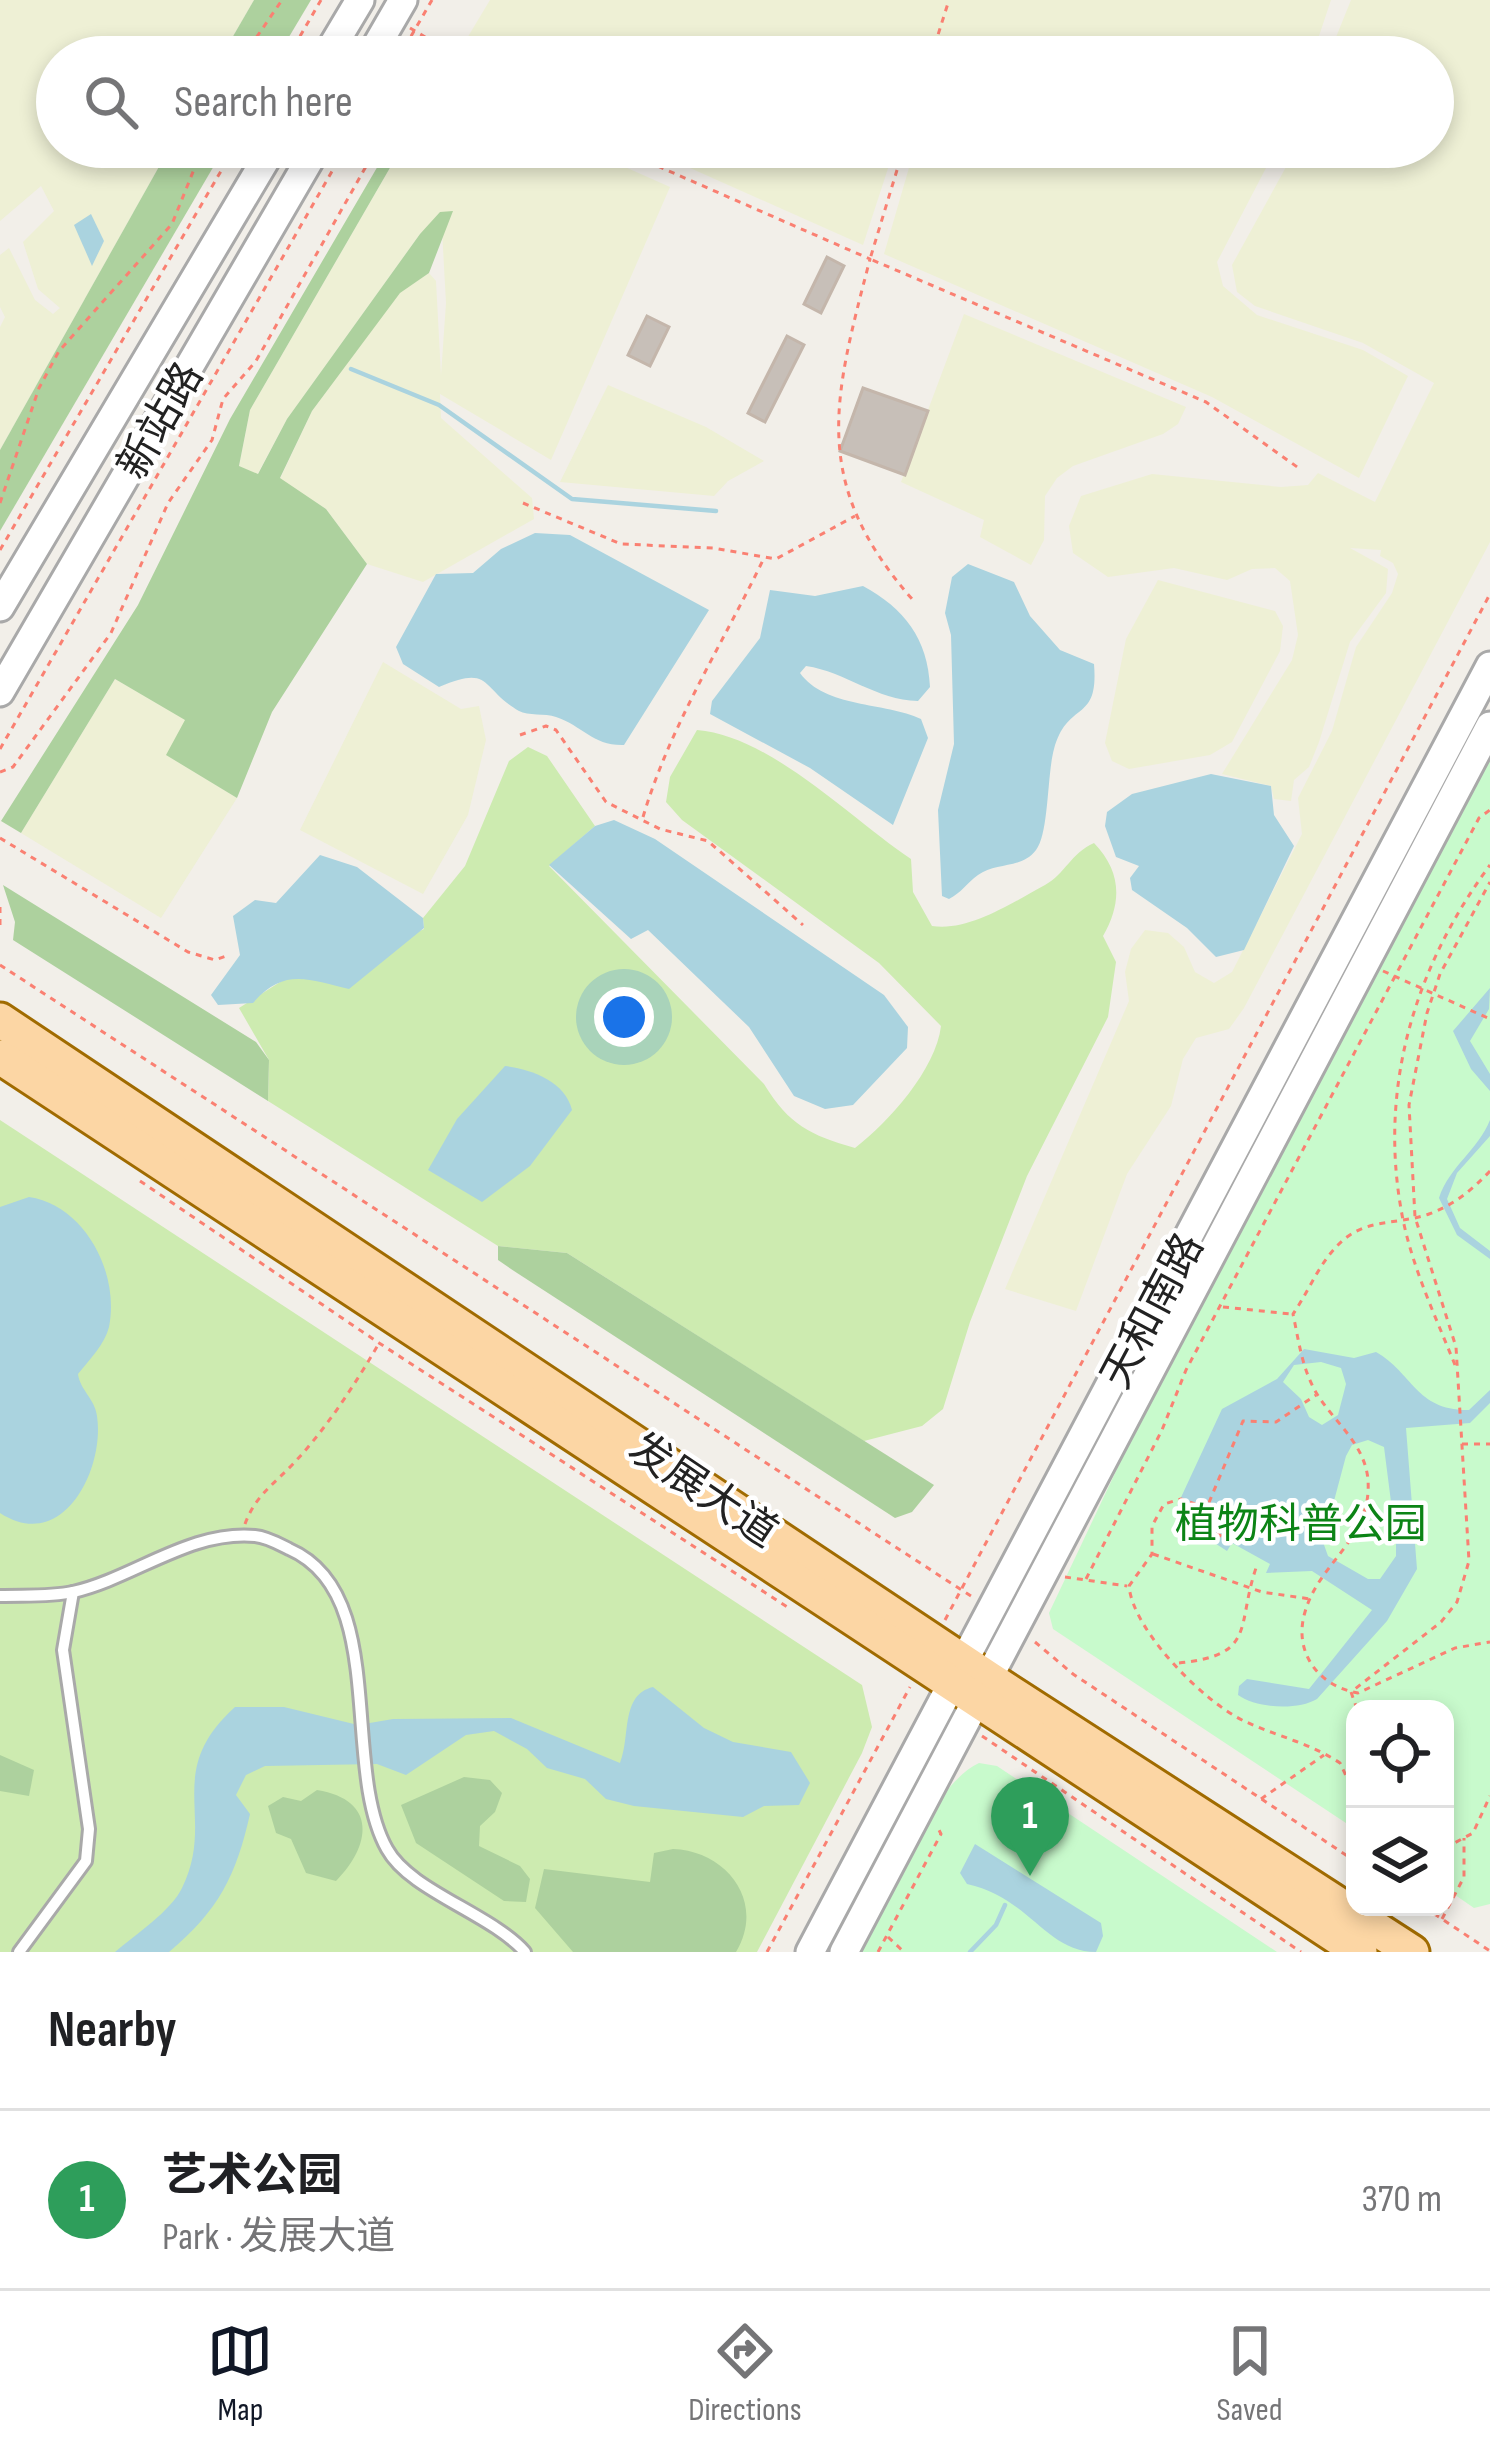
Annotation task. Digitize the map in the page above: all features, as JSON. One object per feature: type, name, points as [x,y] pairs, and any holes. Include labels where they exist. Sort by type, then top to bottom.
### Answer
[{"type":"main road","name":"发展大道","points":[[0,1017],[11,1055],[386,1329],[965,1693],[1360,1952]]},
{"type":"main road","name":"发展大道","points":[[11,1055],[934,1642],[965,1693],[1412,1952]]},
{"type":"street","points":[[339,36],[360,0]]},
{"type":"street","name":"新站路","points":[[0,607],[261,168]]},
{"type":"street","name":"新站路","points":[[0,692],[79,580],[305,168]]},
{"type":"street","name":"天和南路","points":[[810,1952],[1005,1618],[1490,666]]},
{"type":"street","name":"天和南路","points":[[1005,1618],[1043,1575],[1490,726]]},
{"type":"street","name":"天和南路","points":[[844,1952],[925,1798],[965,1693]]},
{"type":"lane","points":[[0,1596],[73,1592],[212,1538],[259,1535],[314,1560],[349,1616],[374,1807],[387,1850],[407,1871],[506,1930],[525,1952]]},
{"type":"lane","points":[[19,1952],[86,1861],[89,1828],[63,1650],[73,1592]]},
{"type":"path","points":[[257,36],[282,0]]},
{"type":"path","points":[[300,36],[320,0]]},
{"type":"path","points":[[398,24],[432,0]]},
{"type":"path","points":[[938,36],[949,0]]},
{"type":"path","points":[[0,502],[39,388],[59,351],[172,224],[195,168]]},
{"type":"path","points":[[0,550],[224,168]]},
{"type":"path","points":[[0,748],[79,580],[333,168]]},
{"type":"path","points":[[0,772],[13,767],[111,633],[168,503],[212,440],[224,399],[256,361],[365,168]]},
{"type":"path","points":[[662,168],[1206,402],[1300,469]]},
{"type":"path","points":[[898,168],[838,384],[838,437],[848,499],[879,561],[912,599]]},
{"type":"path","points":[[523,503],[621,544],[713,548],[764,559],[800,549],[856,515]]},
{"type":"path","points":[[643,819],[668,739],[698,692],[764,559]]},
{"type":"path","points":[[934,1642],[1490,594]]},
{"type":"path","points":[[520,735],[546,725],[556,730],[606,802],[708,841],[803,925]]},
{"type":"path","points":[[1086,1579],[1220,1306],[1479,818],[1490,810]]},
{"type":"path","points":[[0,838],[188,952],[214,960],[229,955]]},
{"type":"path","points":[[1456,1368],[1403,1220],[1394,1138],[1398,1072],[1421,988],[1462,902],[1490,865]]},
{"type":"path","points":[[1352,1692],[1442,1622],[1457,1602],[1469,1561],[1456,1347],[1415,1217],[1409,1105],[1433,994],[1453,944],[1490,882]]},
{"type":"path","points":[[0,907],[0,926]]},
{"type":"path","points":[[1365,963],[1490,1019]]},
{"type":"path","points":[[0,965],[1005,1618],[1073,1674],[1346,1856]]},
{"type":"path","points":[[1354,1700],[1352,1692],[1313,1670],[1305,1653],[1303,1630],[1311,1599],[1353,1543],[1368,1492],[1357,1443],[1318,1394],[1303,1364],[1293,1314],[1323,1261],[1343,1240],[1362,1227],[1415,1217],[1461,1199],[1490,1171]]},
{"type":"path","points":[[133,1176],[386,1329],[792,1610]]},
{"type":"path","points":[[1220,1306],[1293,1314]]},
{"type":"path","points":[[241,1537],[252,1505],[295,1463],[354,1387],[386,1329]]},
{"type":"path","points":[[1232,1542],[1200,1524],[1244,1421],[1276,1422],[1318,1394]]},
{"type":"path","points":[[1462,1444],[1490,1444]]},
{"type":"path","points":[[1129,1586],[1152,1554],[1156,1514],[1164,1504],[1181,1499],[1207,1508]]},
{"type":"path","points":[[1152,1554],[1252,1587],[1311,1599]]},
{"type":"path","points":[[1177,1664],[1227,1654],[1248,1618],[1256,1568]]},
{"type":"path","points":[[1043,1575],[1129,1586]]},
{"type":"path","points":[[1129,1586],[1150,1636],[1200,1690],[1241,1720],[1324,1753],[1345,1770]]},
{"type":"path","points":[[1352,1692],[1455,1648],[1490,1642]]},
{"type":"path","points":[[766,1952],[910,1686],[965,1693],[1013,1762],[1301,1952]]},
{"type":"path","points":[[1261,1799],[1277,1783],[1319,1762],[1324,1753]]},
{"type":"path","points":[[1454,1843],[1481,1823],[1490,1796]]},
{"type":"path","points":[[878,1952],[941,1834],[925,1798]]},
{"type":"path","points":[[1442,1919],[1464,1877],[1464,1838]]},
{"type":"path","points":[[1438,1916],[1490,1951]]},
{"type":"path","points":[[887,1936],[904,1952]]},
{"type":"green space","points":[[0,0],[254,0],[233,36],[36,36],[36,168],[158,168],[0,450],[0,327],[5,317],[0,307],[0,255],[9,248],[35,300],[53,314],[60,308],[38,289],[23,242],[54,211],[41,186],[0,221]]},
{"type":"green space","points":[[254,0],[311,0],[290,36],[233,36]]},
{"type":"green space","points":[[490,0],[1331,0],[1319,36],[468,36]]},
{"type":"green space","points":[[1351,0],[1490,0],[1490,542],[1244,1008],[1229,1029],[1196,1038],[1183,1059],[1171,1106],[1127,1174],[1076,1311],[1005,1289],[1129,1001],[1125,972],[1131,949],[1145,930],[1168,933],[1184,947],[1195,972],[1214,983],[1232,972],[1302,834],[1298,798],[1332,731],[1356,647],[1392,593],[1398,574],[1393,563],[1380,556],[1381,550],[1350,548],[1388,569],[1386,593],[1350,642],[1319,742],[1309,767],[1294,780],[1291,801],[1274,799],[1271,786],[1222,774],[1292,660],[1298,635],[1290,581],[1275,568],[1252,569],[1227,580],[1174,568],[1108,577],[1073,553],[1069,526],[1081,496],[1152,474],[1281,487],[1308,485],[1318,473],[1375,502],[1434,383],[1363,343],[1255,306],[1237,292],[1232,265],[1285,168],[1454,168],[1454,36],[1336,36]]},
{"type":"green space","points":[[158,168],[213,168],[0,531],[0,450]]},
{"type":"green space","points":[[377,168],[390,168],[250,410],[239,466],[258,474],[287,419],[420,234],[440,212],[453,211],[429,273],[400,293],[312,411],[280,478],[326,509],[367,564],[272,712],[237,798],[166,755],[185,720],[115,679],[21,833],[1,821],[138,605],[230,419]]},
{"type":"green space","points":[[390,168],[627,168],[670,187],[551,460],[440,394],[441,418],[532,498],[534,519],[423,582],[367,564],[326,509],[280,479],[312,411],[400,292],[429,273],[436,281],[441,375],[446,303],[442,230],[452,213],[420,234],[287,419],[257,475],[239,467],[250,410]]},
{"type":"green space","points":[[690,168],[888,168],[863,245]]},
{"type":"green space","points":[[909,168],[1266,168],[1217,262],[1223,286],[1257,315],[1363,350],[1408,376],[1359,478],[1212,397],[884,254]]},
{"type":"green space","points":[[964,314],[1186,407],[1178,424],[1163,434],[1073,466],[1057,478],[1045,496],[1044,540],[1031,565],[980,537],[984,520],[901,482]]},
{"type":"green space","points":[[608,385],[706,427],[764,461],[728,481],[714,496],[560,482]]},
{"type":"green space","points":[[1158,580],[1275,611],[1283,626],[1280,651],[1232,742],[1210,755],[1129,769],[1112,761],[1105,743],[1126,639]]},
{"type":"green space","points":[[383,662],[461,709],[479,706],[486,740],[468,815],[423,894],[300,830]]},
{"type":"green space","points":[[115,679],[186,720],[167,755],[237,798],[161,918],[21,833]]},
{"type":"green space","points":[[697,730],[753,747],[781,763],[911,859],[913,892],[932,926],[960,925],[1004,907],[1052,880],[1094,843],[1114,876],[1114,912],[1103,936],[1116,962],[1108,1017],[1027,1176],[970,1322],[943,1409],[922,1426],[864,1441],[567,1253],[498,1246],[268,1101],[269,1060],[239,1008],[288,977],[319,977],[424,929],[423,918],[465,866],[509,761],[528,747],[547,756],[595,826],[549,866],[764,1084],[792,1119],[813,1133],[855,1148],[868,1137],[921,1077],[941,1026],[879,963],[682,820],[666,802],[670,777]]},
{"type":"green space","name":"植物科普公园","points":[[1490,750],[1490,1904],[1474,1908],[1454,1894],[1454,1700],[1346,1700],[1346,1823],[1053,1629],[1049,1613],[1168,1361]]},
{"type":"green space","points":[[3,885],[256,1042],[269,1060],[268,1101],[13,940],[15,922]]},
{"type":"green space","points":[[0,1120],[862,1685],[872,1727],[862,1753],[757,1952],[0,1952]]},
{"type":"green space","points":[[498,1246],[567,1253],[934,1485],[912,1512],[895,1518],[514,1271],[498,1260]]},
{"type":"green space","points":[[0,1755],[34,1770],[29,1796],[0,1791]]},
{"type":"green space","points":[[979,1763],[997,1766],[1277,1952],[856,1952],[927,1819],[961,1775]]},
{"type":"green space","points":[[464,1777],[490,1780],[502,1793],[495,1812],[480,1826],[479,1846],[520,1866],[530,1879],[526,1902],[504,1901],[416,1843],[401,1805]]},
{"type":"green space","points":[[317,1790],[351,1804],[362,1826],[356,1853],[336,1881],[306,1873],[291,1839],[276,1833],[268,1806],[283,1797],[301,1801]]},
{"type":"green space","points":[[673,1849],[710,1859],[736,1883],[746,1915],[736,1952],[573,1952],[535,1908],[544,1869],[650,1882],[654,1853]]},
{"type":"water","points":[[91,214],[104,241],[92,266],[74,225]]},
{"type":"water","points":[[535,533],[570,535],[709,610],[624,745],[596,739],[556,717],[519,711],[478,679],[439,687],[403,664],[396,647],[436,574],[473,573],[501,549]]},
{"type":"water","points":[[968,564],[1014,582],[1030,616],[1060,650],[1094,664],[1094,683],[1092,696],[1067,723],[1054,749],[1036,850],[1024,860],[985,871],[949,899],[942,896],[938,810],[954,744],[951,635],[945,613],[952,577]]},
{"type":"water","points":[[863,586],[890,604],[911,627],[924,654],[930,687],[918,701],[875,691],[821,669],[806,666],[800,673],[824,693],[921,719],[928,738],[893,825],[810,768],[710,714],[712,701],[760,638],[770,590],[815,596]]},
{"type":"water","points":[[1211,774],[1271,786],[1274,815],[1294,846],[1244,950],[1216,957],[1187,928],[1132,890],[1130,878],[1139,866],[1116,857],[1105,826],[1107,812],[1132,794]]},
{"type":"water","points":[[614,820],[655,839],[884,995],[908,1027],[907,1048],[853,1105],[825,1109],[794,1096],[749,1027],[648,930],[631,939],[549,865],[595,826]]},
{"type":"water","points":[[320,855],[357,867],[423,918],[424,928],[349,989],[286,980],[253,1003],[218,1005],[211,995],[240,955],[233,916],[255,900],[276,903]]},
{"type":"water","points":[[1490,988],[1489,1009],[1470,1041],[1490,1074],[1490,1091],[1471,1069],[1453,1031]]},
{"type":"water","points":[[505,1066],[555,1084],[572,1110],[530,1166],[482,1202],[428,1170],[457,1119]]},
{"type":"water","points":[[1490,1120],[1490,1136],[1457,1173],[1447,1199],[1460,1228],[1490,1251],[1490,1259],[1457,1235],[1439,1198]]},
{"type":"water","points":[[29,1197],[66,1213],[94,1244],[109,1285],[111,1306],[104,1340],[78,1374],[97,1416],[94,1459],[75,1500],[43,1523],[23,1523],[0,1513],[0,1207]]},
{"type":"water","points":[[1304,1349],[1354,1358],[1376,1352],[1426,1398],[1451,1409],[1469,1410],[1490,1390],[1490,1403],[1470,1423],[1406,1428],[1417,1569],[1387,1621],[1317,1699],[1288,1706],[1246,1699],[1238,1695],[1239,1686],[1247,1679],[1309,1689],[1372,1610],[1312,1571],[1266,1573],[1270,1564],[1232,1543],[1227,1551],[1196,1531],[1177,1506],[1222,1409],[1277,1379]],"holes":[[[1321,1362],[1341,1368],[1346,1384],[1338,1415],[1322,1425],[1309,1417],[1301,1399],[1283,1382],[1294,1365]],[[1368,1440],[1384,1447],[1396,1541],[1396,1556],[1380,1579],[1368,1579],[1328,1556],[1323,1542],[1346,1456],[1352,1445]]]},
{"type":"water","points":[[653,1687],[704,1728],[733,1742],[791,1752],[810,1783],[799,1805],[764,1806],[743,1817],[634,1806],[606,1799],[585,1779],[547,1768],[527,1749],[494,1731],[466,1735],[406,1775],[377,1764],[265,1766],[246,1775],[236,1795],[250,1814],[245,1836],[223,1890],[201,1921],[169,1952],[115,1952],[161,1914],[182,1888],[195,1839],[195,1775],[201,1753],[235,1707],[284,1707],[358,1725],[393,1719],[511,1718],[620,1763],[631,1708],[643,1691]]},
{"type":"water","points":[[975,1844],[1101,1923],[1103,1936],[1096,1952],[1063,1943],[1006,1900],[967,1884],[960,1873]]},
{"type":"building","points":[[827,257],[844,266],[821,313],[804,304]]},
{"type":"building","points":[[647,316],[669,327],[650,366],[628,355]]},
{"type":"building","points":[[787,336],[804,345],[765,422],[748,413]]},
{"type":"building","points":[[863,388],[928,411],[905,475],[840,451]]},
{"type":"waterway","points":[[351,369],[439,405],[572,499],[716,511]]},
{"type":"waterway","points":[[970,1952],[996,1925],[1005,1905]]},
{"type":"place","name":"艺术公园","points":[[1030,1876]]}]
